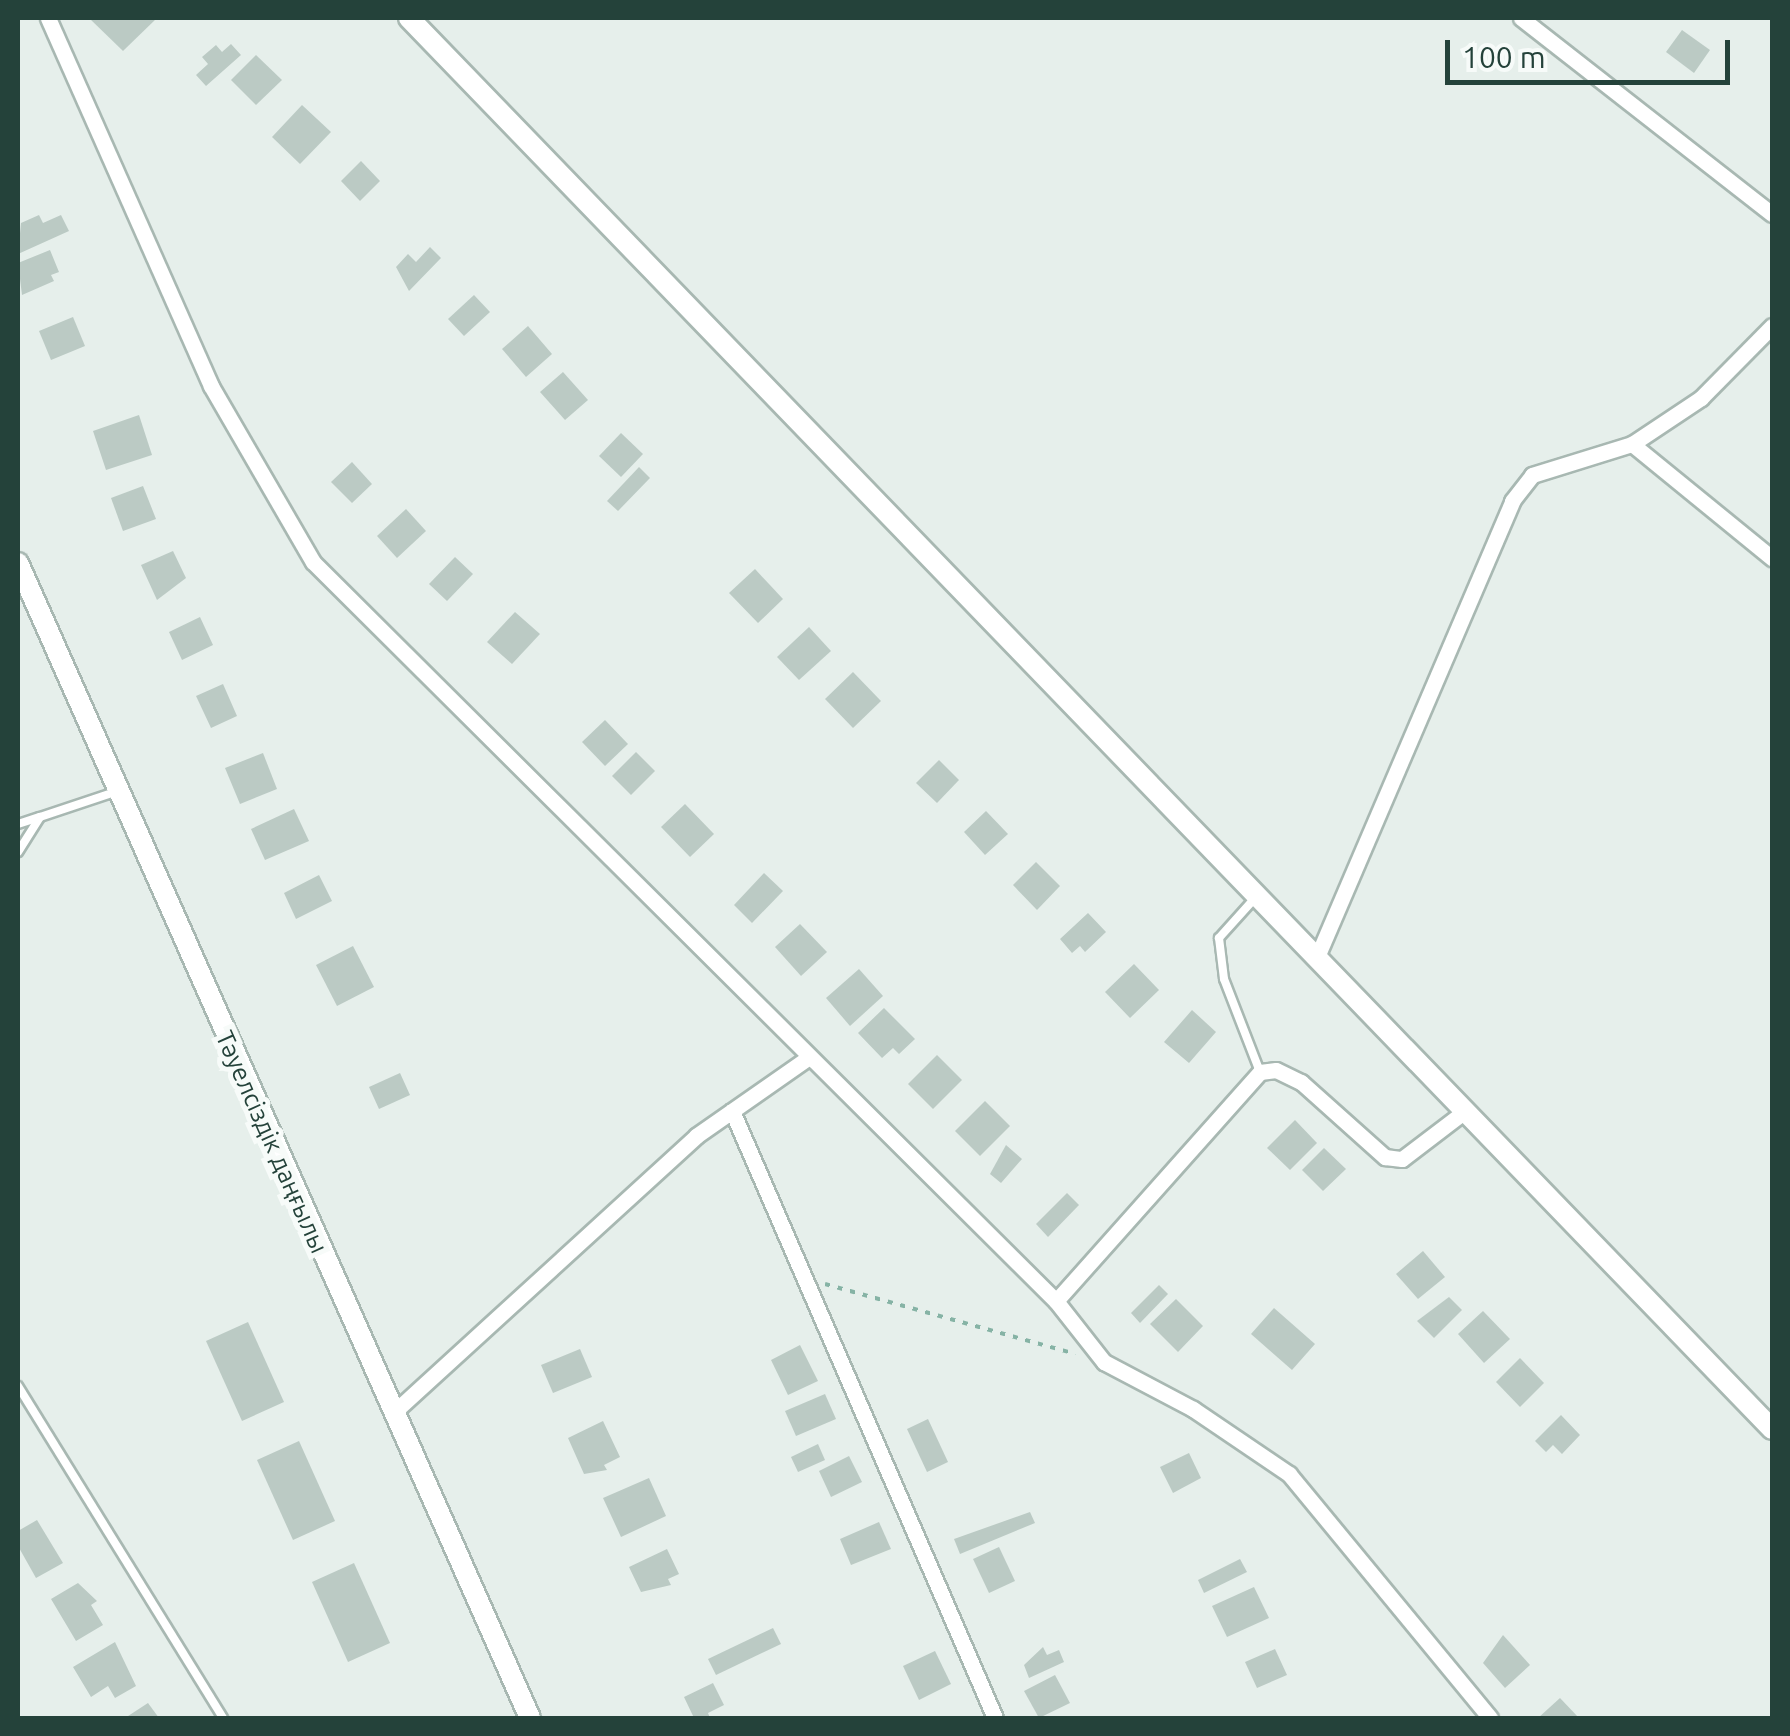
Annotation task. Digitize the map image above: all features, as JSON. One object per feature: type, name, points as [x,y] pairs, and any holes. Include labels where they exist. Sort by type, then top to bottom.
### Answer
[{"type":"main road","points":[[410,18],[1772,1429]]},
{"type":"main road","name":"Тәуелсіздік даңғылы","points":[[18,563],[115,792],[530,1718]]},
{"type":"street","points":[[48,18],[211,386],[313,562],[1056,1301],[1104,1362],[1193,1409],[1288,1474],[1490,1718]]},
{"type":"street","points":[[1521,18],[1772,214]]},
{"type":"street","points":[[1317,958],[1512,500],[1532,475],[1554,464],[1632,444],[1701,398],[1772,326]]},
{"type":"street","points":[[1632,444],[1772,558]]},
{"type":"street","points":[[393,1413],[732,1110],[808,1058]]},
{"type":"street","points":[[1056,1301],[1260,1072],[1276,1070],[1301,1082],[1386,1157],[1402,1159],[1465,1111]]},
{"type":"street","points":[[732,1110],[995,1718]]},
{"type":"lane","points":[[18,824],[115,792]]},
{"type":"lane","points":[[18,852],[40,817]]},
{"type":"lane","points":[[1257,896],[1218,938],[1224,979],[1260,1072]]},
{"type":"lane","points":[[18,1386],[223,1718]]},
{"type":"path","points":[[806,1279],[1104,1362]]},
{"type":"building","points":[[89,18],[157,18],[123,51]]},
{"type":"building","points":[[1682,30],[1710,50],[1694,73],[1666,52]]},
{"type":"building","points":[[231,44],[241,55],[206,86],[196,75],[208,64],[202,57],[216,45],[222,52]]},
{"type":"building","points":[[256,55],[282,80],[256,105],[231,80]]},
{"type":"building","points":[[302,105],[331,132],[300,164],[272,137]]},
{"type":"building","points":[[361,161],[380,181],[360,201],[341,181]]},
{"type":"building","points":[[39,215],[43,223],[61,215],[69,231],[18,254],[21,223]]},
{"type":"building","points":[[430,247],[441,258],[409,291],[396,267],[408,254],[416,262]]},
{"type":"building","points":[[50,250],[59,272],[51,275],[54,281],[22,295],[18,263]]},
{"type":"building","points":[[474,295],[490,312],[464,336],[448,319]]},
{"type":"building","points":[[73,317],[85,346],[51,360],[39,331]]},
{"type":"building","points":[[528,326],[552,354],[526,377],[502,349]]},
{"type":"building","points":[[563,372],[588,400],[565,420],[540,392]]},
{"type":"building","points":[[139,415],[152,455],[106,470],[93,431]]},
{"type":"building","points":[[621,433],[643,454],[621,477],[599,456]]},
{"type":"building","points":[[352,462],[372,484],[352,503],[331,482]]},
{"type":"building","points":[[639,467],[650,478],[618,511],[607,501]]},
{"type":"building","points":[[143,486],[156,519],[123,531],[111,498]]},
{"type":"building","points":[[406,509],[426,531],[397,558],[377,536]]},
{"type":"building","points":[[173,551],[186,578],[157,600],[141,565]]},
{"type":"building","points":[[455,557],[473,574],[447,601],[429,584]]},
{"type":"building","points":[[755,569],[783,599],[758,623],[729,593]]},
{"type":"building","points":[[515,612],[540,634],[512,664],[487,642]]},
{"type":"building","points":[[200,617],[213,645],[182,660],[169,632]]},
{"type":"building","points":[[809,627],[831,651],[799,680],[777,657]]},
{"type":"building","points":[[853,672],[881,701],[853,728],[825,699]]},
{"type":"building","points":[[223,684],[237,716],[211,728],[196,696]]},
{"type":"building","points":[[605,720],[628,744],[605,766],[582,742]]},
{"type":"building","points":[[636,752],[655,771],[631,795],[612,776]]},
{"type":"building","points":[[263,753],[277,789],[240,804],[225,768]]},
{"type":"building","points":[[939,760],[959,780],[937,803],[916,783]]},
{"type":"building","points":[[685,804],[714,834],[690,857],[661,827]]},
{"type":"building","points":[[294,809],[309,841],[265,860],[251,829]]},
{"type":"building","points":[[986,811],[1008,834],[985,855],[964,832]]},
{"type":"building","points":[[1036,862],[1060,886],[1037,910],[1013,885]]},
{"type":"building","points":[[764,873],[783,891],[752,923],[734,905]]},
{"type":"building","points":[[319,875],[332,901],[296,919],[284,893]]},
{"type":"building","points":[[1088,913],[1106,932],[1085,952],[1080,946],[1072,953],[1060,939]]},
{"type":"building","points":[[800,924],[827,952],[801,976],[775,947]]},
{"type":"building","points":[[353,946],[374,987],[337,1006],[316,965]]},
{"type":"building","points":[[1134,964],[1159,990],[1130,1018],[1105,992]]},
{"type":"building","points":[[859,969],[883,996],[850,1026],[826,998]]},
{"type":"building","points":[[884,1008],[915,1039],[899,1054],[893,1048],[882,1058],[858,1033]]},
{"type":"building","points":[[1192,1010],[1216,1032],[1189,1063],[1164,1042]]},
{"type":"building","points":[[937,1055],[962,1080],[933,1109],[908,1084]]},
{"type":"building","points":[[400,1073],[410,1095],[379,1109],[369,1087]]},
{"type":"building","points":[[985,1101],[1010,1126],[980,1156],[955,1131]]},
{"type":"building","points":[[1295,1120],[1317,1143],[1290,1170],[1267,1148]]},
{"type":"building","points":[[1006,1145],[1022,1159],[1001,1183],[990,1174]]},
{"type":"building","points":[[1324,1148],[1346,1169],[1323,1191],[1302,1170]]},
{"type":"building","points":[[1067,1193],[1079,1205],[1048,1237],[1036,1224]]},
{"type":"building","points":[[1423,1251],[1445,1277],[1418,1299],[1396,1274]]},
{"type":"building","points":[[1159,1285],[1168,1294],[1140,1323],[1131,1313]]},
{"type":"building","points":[[1449,1297],[1462,1310],[1434,1338],[1417,1321]]},
{"type":"building","points":[[1176,1299],[1203,1326],[1178,1352],[1150,1324]]},
{"type":"building","points":[[1274,1308],[1315,1344],[1292,1370],[1251,1334]]},
{"type":"building","points":[[1483,1311],[1510,1339],[1484,1363],[1458,1334]]},
{"type":"building","points":[[248,1322],[284,1402],[242,1421],[206,1341]]},
{"type":"building","points":[[800,1345],[818,1381],[788,1395],[771,1360]]},
{"type":"building","points":[[580,1349],[592,1377],[553,1393],[541,1365]]},
{"type":"building","points":[[1520,1358],[1544,1383],[1520,1407],[1496,1382]]},
{"type":"building","points":[[825,1394],[836,1419],[796,1436],[785,1411]]},
{"type":"building","points":[[1561,1415],[1580,1435],[1562,1454],[1553,1445],[1546,1452],[1535,1441]]},
{"type":"building","points":[[928,1419],[948,1462],[927,1472],[907,1429]]},
{"type":"building","points":[[603,1421],[620,1457],[604,1465],[607,1470],[584,1474],[568,1438]]},
{"type":"building","points":[[299,1441],[335,1521],[293,1540],[257,1460]]},
{"type":"building","points":[[818,1444],[825,1460],[798,1472],[791,1457]]},
{"type":"building","points":[[1189,1453],[1201,1478],[1173,1493],[1160,1467]]},
{"type":"building","points":[[849,1456],[862,1482],[831,1497],[819,1471]]},
{"type":"building","points":[[649,1478],[666,1516],[621,1537],[603,1498]]},
{"type":"building","points":[[1030,1512],[1035,1523],[960,1554],[954,1539]]},
{"type":"building","points":[[37,1520],[63,1563],[36,1578],[18,1546],[18,1531]]},
{"type":"building","points":[[879,1522],[891,1549],[851,1565],[840,1539]]},
{"type":"building","points":[[999,1547],[1015,1581],[989,1593],[973,1559]]},
{"type":"building","points":[[667,1549],[679,1574],[668,1579],[671,1585],[641,1592],[629,1567]]},
{"type":"building","points":[[1240,1559],[1247,1572],[1204,1593],[1198,1580]]},
{"type":"building","points":[[354,1563],[390,1643],[348,1662],[312,1582]]},
{"type":"building","points":[[78,1583],[97,1601],[91,1605],[103,1625],[76,1641],[51,1599]]},
{"type":"building","points":[[1254,1587],[1269,1618],[1227,1637],[1212,1606]]},
{"type":"building","points":[[773,1628],[781,1644],[716,1675],[708,1659]]},
{"type":"building","points":[[1503,1635],[1530,1665],[1505,1688],[1483,1663]]},
{"type":"building","points":[[115,1642],[136,1686],[115,1698],[108,1686],[91,1697],[73,1667]]},
{"type":"building","points":[[1043,1647],[1047,1655],[1059,1650],[1064,1662],[1029,1678],[1024,1665]]},
{"type":"building","points":[[1275,1649],[1287,1675],[1257,1688],[1245,1662]]},
{"type":"building","points":[[935,1651],[951,1684],[919,1700],[903,1666]]},
{"type":"building","points":[[1055,1675],[1070,1703],[1039,1718],[1024,1691]]},
{"type":"building","points":[[713,1683],[724,1705],[708,1713],[710,1718],[694,1718],[684,1697]]},
{"type":"building","points":[[1560,1698],[1579,1718],[1538,1718]]},
{"type":"building","points":[[148,1703],[159,1718],[125,1718]]}]
